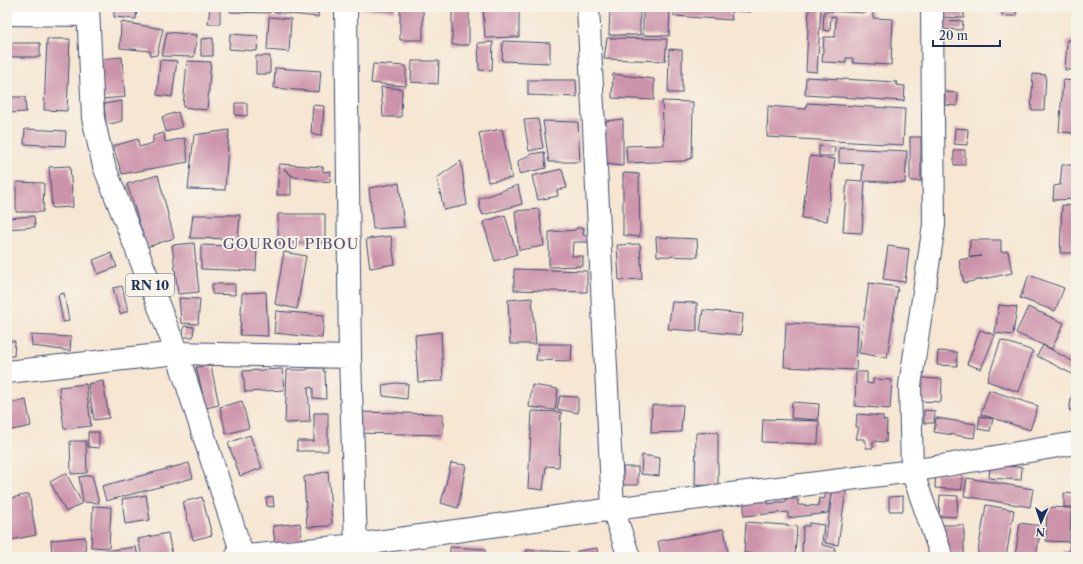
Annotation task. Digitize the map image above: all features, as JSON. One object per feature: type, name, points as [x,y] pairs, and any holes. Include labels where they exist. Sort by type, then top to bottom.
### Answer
[{"type":"street","points":[[346,7],[350,357],[356,545]]},
{"type":"street","points":[[588,7],[613,509],[629,557]]},
{"type":"street","points":[[932,7],[934,225],[910,386],[912,471],[942,557]]},
{"type":"street","points":[[7,14],[88,11]]},
{"type":"street","name":"RN 10","points":[[88,11],[93,118],[104,166],[177,354],[241,557]]},
{"type":"street","points":[[7,372],[177,354],[350,357]]},
{"type":"street","points":[[241,557],[356,545],[613,509],[912,471],[1076,444]]},
{"type":"building","points":[[114,7],[137,7],[136,19],[114,17]]},
{"type":"building","points":[[210,7],[220,7],[220,24],[208,24]]},
{"type":"building","points":[[230,7],[270,7],[270,13],[230,12]]},
{"type":"building","points":[[273,7],[319,7],[318,17],[273,12]]},
{"type":"building","points":[[361,7],[395,7],[395,11],[361,9]]},
{"type":"building","points":[[400,7],[423,7],[423,40],[400,40]]},
{"type":"building","points":[[483,7],[519,7],[519,37],[485,38]]},
{"type":"building","points":[[610,7],[640,7],[640,35],[609,35]]},
{"type":"building","points":[[643,7],[670,7],[669,36],[643,35]]},
{"type":"building","points":[[674,7],[751,7],[751,12],[731,11],[732,20],[674,16]]},
{"type":"building","points":[[809,7],[821,7],[817,72],[806,71]]},
{"type":"building","points":[[937,7],[964,7],[964,18],[937,17]]},
{"type":"building","points":[[974,7],[1017,7],[1016,16],[1002,16],[1002,10]]},
{"type":"building","points":[[452,10],[469,10],[469,45],[452,45]]},
{"type":"building","points":[[866,10],[873,10],[873,18],[893,19],[891,65],[853,63],[853,58],[846,58],[846,63],[822,62],[824,37],[835,37],[836,17],[831,16],[830,31],[823,30],[824,11],[866,13]]},
{"type":"building","points":[[269,17],[291,19],[289,52],[267,50]]},
{"type":"building","points":[[944,20],[963,21],[962,30],[943,29]]},
{"type":"building","points":[[121,22],[163,29],[157,55],[151,56],[150,51],[120,48]]},
{"type":"building","points":[[167,32],[197,35],[194,57],[162,56]]},
{"type":"building","points":[[230,34],[258,36],[257,51],[229,49]]},
{"type":"building","points":[[213,38],[213,56],[201,56],[201,39]]},
{"type":"building","points":[[607,38],[667,39],[665,61],[604,59]]},
{"type":"building","points":[[47,39],[70,39],[67,111],[44,110]]},
{"type":"building","points":[[1067,40],[1076,40],[1076,70],[1065,70]]},
{"type":"building","points":[[503,41],[550,43],[550,63],[502,61]]},
{"type":"building","points":[[493,42],[492,71],[479,70],[478,43]]},
{"type":"building","points":[[8,43],[40,43],[40,57],[8,57]]},
{"type":"building","points":[[669,49],[682,50],[682,93],[668,93]]},
{"type":"building","points":[[256,56],[270,56],[270,74],[256,74]]},
{"type":"building","points":[[122,57],[125,97],[102,99],[99,59]]},
{"type":"building","points":[[160,60],[177,61],[172,97],[157,95]]},
{"type":"building","points":[[187,61],[211,62],[207,110],[183,107]]},
{"type":"building","points":[[412,61],[439,61],[438,84],[411,82]]},
{"type":"building","points":[[373,64],[406,66],[406,86],[371,83]]},
{"type":"building","points":[[275,68],[321,71],[319,92],[274,88]]},
{"type":"building","points":[[613,74],[654,79],[654,100],[612,98]]},
{"type":"building","points":[[1033,74],[1046,75],[1044,110],[1031,110]]},
{"type":"building","points":[[806,77],[897,82],[896,85],[905,86],[904,101],[805,95]]},
{"type":"building","points":[[528,80],[576,80],[577,97],[528,95]]},
{"type":"building","points":[[1063,80],[1076,81],[1076,133],[1059,132]]},
{"type":"building","points":[[381,87],[402,89],[401,117],[383,117]]},
{"type":"building","points":[[945,92],[958,93],[957,106],[945,105]]},
{"type":"building","points":[[7,97],[25,97],[26,112],[8,113]]},
{"type":"building","points":[[122,101],[122,121],[106,125],[104,104]]},
{"type":"building","points":[[662,101],[693,102],[692,158],[684,161],[627,163],[626,146],[664,145]]},
{"type":"building","points":[[235,103],[247,103],[247,116],[235,115]]},
{"type":"building","points":[[807,103],[905,109],[903,145],[767,137],[768,106],[806,109]]},
{"type":"building","points":[[313,105],[324,106],[322,135],[311,134]]},
{"type":"building","points":[[178,112],[182,127],[166,132],[162,117]]},
{"type":"building","points":[[538,119],[543,148],[529,151],[524,120]]},
{"type":"building","points":[[623,119],[623,166],[605,164],[606,121]]},
{"type":"building","points":[[543,121],[578,122],[580,162],[549,162]]},
{"type":"building","points":[[955,128],[968,129],[967,145],[954,144]]},
{"type":"building","points":[[25,129],[66,131],[65,146],[24,144]]},
{"type":"building","points":[[502,129],[512,178],[488,182],[479,133]]},
{"type":"building","points":[[229,130],[225,190],[188,189],[194,135]]},
{"type":"building","points":[[164,133],[165,142],[185,138],[188,162],[122,174],[113,146],[138,139],[139,147],[153,143],[153,136]]},
{"type":"building","points":[[910,137],[921,137],[921,181],[910,181]]},
{"type":"building","points":[[819,146],[835,147],[834,156],[819,156]]},
{"type":"building","points":[[839,148],[907,151],[905,183],[865,181],[862,233],[843,232],[847,180],[862,181],[863,164],[839,163]]},
{"type":"building","points":[[954,150],[965,150],[965,165],[954,165]]},
{"type":"building","points":[[544,152],[546,168],[519,174],[518,161],[531,154]]},
{"type":"building","points":[[810,156],[835,159],[827,221],[802,218]]},
{"type":"building","points":[[461,161],[467,205],[444,210],[437,178]]},
{"type":"building","points":[[279,164],[323,167],[323,172],[331,171],[330,182],[294,177],[284,169],[291,175],[291,195],[277,195]]},
{"type":"building","points":[[1062,165],[1076,165],[1076,199],[1053,200],[1054,186],[1060,185]]},
{"type":"building","points":[[70,166],[73,207],[52,208],[49,167]]},
{"type":"building","points":[[562,169],[567,188],[557,190],[558,196],[538,200],[532,176]]},
{"type":"building","points":[[623,174],[639,174],[640,237],[623,235]]},
{"type":"building","points":[[158,175],[174,238],[147,247],[127,184]]},
{"type":"building","points":[[16,182],[44,183],[43,212],[16,212]]},
{"type":"building","points":[[399,183],[404,227],[373,229],[369,188]]},
{"type":"building","points":[[518,185],[522,204],[483,215],[480,208],[479,199]]},
{"type":"building","points":[[1062,205],[1075,206],[1075,253],[1060,253]]},
{"type":"building","points":[[539,209],[544,246],[519,250],[515,211]]},
{"type":"building","points":[[278,214],[325,214],[325,243],[278,243]]},
{"type":"building","points":[[193,215],[240,215],[238,239],[190,238]]},
{"type":"building","points":[[505,215],[517,254],[495,261],[483,222]]},
{"type":"building","points":[[34,216],[35,227],[7,229],[7,218]]},
{"type":"building","points":[[576,228],[584,228],[583,235],[590,235],[589,242],[573,242],[572,256],[583,256],[583,266],[549,267],[549,232],[575,230]]},
{"type":"building","points":[[391,236],[395,264],[370,268],[366,239]]},
{"type":"building","points":[[656,237],[697,239],[698,257],[657,256]]},
{"type":"building","points":[[970,240],[1001,240],[1001,252],[1008,251],[1012,273],[964,283],[959,260],[981,256],[969,257]]},
{"type":"building","points":[[194,243],[199,292],[178,294],[172,245]]},
{"type":"building","points":[[640,244],[642,279],[619,280],[617,245]]},
{"type":"building","points":[[201,245],[257,247],[256,271],[201,269]]},
{"type":"building","points":[[888,246],[909,249],[905,282],[883,279]]},
{"type":"building","points":[[284,252],[306,256],[297,309],[275,304]]},
{"type":"building","points":[[111,253],[117,267],[98,274],[93,260]]},
{"type":"building","points":[[514,269],[587,271],[587,292],[514,290]]},
{"type":"building","points":[[1029,275],[1064,288],[1055,311],[1020,298]]},
{"type":"building","points":[[869,283],[898,287],[887,358],[859,353]]},
{"type":"building","points":[[212,284],[235,284],[235,295],[212,294]]},
{"type":"building","points":[[122,286],[128,311],[120,314],[113,288]]},
{"type":"building","points":[[266,292],[268,336],[240,335],[242,293]]},
{"type":"building","points":[[64,293],[69,321],[63,322],[58,295]]},
{"type":"building","points":[[179,298],[200,299],[198,324],[181,323]]},
{"type":"building","points":[[532,298],[536,344],[510,344],[508,300]]},
{"type":"building","points":[[672,302],[697,303],[697,331],[668,329]]},
{"type":"building","points":[[999,305],[1017,307],[1013,335],[995,333]]},
{"type":"building","points":[[1028,307],[1064,323],[1052,349],[1016,333]]},
{"type":"building","points":[[703,310],[743,314],[741,335],[700,331]]},
{"type":"building","points":[[276,311],[324,315],[322,338],[274,333]]},
{"type":"building","points":[[786,323],[858,326],[856,370],[784,367]]},
{"type":"building","points":[[184,326],[194,327],[193,337],[183,337]]},
{"type":"building","points":[[980,330],[995,335],[981,369],[967,364]]},
{"type":"building","points":[[441,332],[443,381],[418,382],[415,335]]},
{"type":"building","points":[[31,335],[71,337],[70,351],[32,346]]},
{"type":"building","points":[[1001,340],[1033,351],[1019,392],[987,381]]},
{"type":"building","points":[[7,341],[15,341],[14,356],[7,356]]},
{"type":"building","points":[[538,344],[572,344],[571,361],[536,360]]},
{"type":"building","points":[[1043,345],[1076,363],[1076,376],[1037,356]]},
{"type":"building","points":[[938,351],[957,352],[957,366],[937,365]]},
{"type":"building","points":[[211,366],[219,405],[206,408],[196,367]]},
{"type":"building","points":[[308,368],[324,368],[326,399],[313,398],[313,388],[308,387],[310,422],[285,423],[287,370],[307,370]]},
{"type":"building","points":[[282,369],[284,390],[245,392],[243,371]]},
{"type":"building","points":[[856,372],[867,372],[867,383],[873,384],[873,379],[892,380],[890,409],[855,406]]},
{"type":"building","points":[[921,378],[942,379],[941,402],[920,401]]},
{"type":"building","points":[[103,381],[109,418],[94,420],[88,384]]},
{"type":"building","points":[[396,383],[408,384],[407,399],[383,396],[382,385]]},
{"type":"building","points":[[86,384],[91,426],[64,429],[59,387]]},
{"type":"building","points":[[532,385],[558,389],[555,410],[529,407]]},
{"type":"building","points":[[1074,385],[1076,385],[1076,411],[1069,410]]},
{"type":"building","points":[[989,390],[1038,406],[1030,430],[981,414]]},
{"type":"building","points":[[560,396],[578,397],[578,413],[557,409]]},
{"type":"building","points":[[26,400],[31,426],[7,431],[7,404]]},
{"type":"building","points":[[242,401],[249,428],[226,434],[220,407]]},
{"type":"building","points":[[792,402],[819,404],[818,420],[791,418]]},
{"type":"building","points":[[652,405],[683,405],[681,432],[651,433]]},
{"type":"building","points":[[924,410],[935,411],[934,423],[924,423]]},
{"type":"building","points":[[532,411],[561,412],[559,467],[546,466],[543,490],[528,488]]},
{"type":"building","points":[[359,412],[443,414],[443,435],[358,433]]},
{"type":"building","points":[[314,413],[328,413],[328,451],[297,451],[297,441],[314,441]]},
{"type":"building","points":[[857,414],[883,416],[883,420],[887,421],[886,442],[873,441],[873,448],[866,448],[866,442],[864,442],[864,439],[856,439],[859,427],[856,427]]},
{"type":"building","points":[[980,416],[993,419],[990,431],[978,429]]},
{"type":"building","points":[[936,418],[976,424],[974,438],[934,432]]},
{"type":"building","points":[[763,419],[819,421],[818,444],[762,442]]},
{"type":"building","points":[[88,432],[99,432],[99,448],[88,447]]},
{"type":"building","points":[[718,432],[718,486],[695,485],[696,433]]},
{"type":"building","points":[[250,435],[262,468],[240,476],[228,443]]},
{"type":"building","points":[[70,441],[86,441],[87,473],[71,474]]},
{"type":"building","points":[[642,455],[660,458],[659,476],[641,474]]},
{"type":"building","points":[[189,463],[193,478],[106,501],[102,486]]},
{"type":"building","points":[[451,463],[466,465],[458,508],[441,503]]},
{"type":"building","points":[[990,465],[1022,467],[1021,480],[989,478]]},
{"type":"building","points":[[623,467],[638,467],[638,485],[623,485]]},
{"type":"building","points":[[328,471],[332,523],[329,526],[307,527],[304,477]]},
{"type":"building","points":[[66,473],[82,503],[66,512],[50,482]]},
{"type":"building","points":[[936,473],[962,474],[962,490],[935,488]]},
{"type":"building","points":[[92,475],[99,503],[83,502],[79,477]]},
{"type":"building","points":[[967,478],[1033,489],[1030,507],[964,496]]},
{"type":"building","points":[[832,489],[828,513],[788,518],[788,512],[744,516],[744,501],[767,500],[768,504],[786,502],[786,499],[798,499],[798,505],[818,506],[819,498],[824,499],[826,493]]},
{"type":"building","points":[[833,489],[846,491],[838,545],[825,543]]},
{"type":"building","points":[[1064,493],[1075,494],[1074,507],[1064,507]]},
{"type":"building","points":[[29,494],[36,535],[11,540],[7,524],[7,499]]},
{"type":"building","points":[[146,495],[150,520],[125,524],[122,499]]},
{"type":"building","points":[[940,495],[958,496],[957,517],[939,516]]},
{"type":"building","points":[[273,496],[274,507],[267,506],[266,498]]},
{"type":"building","points":[[903,496],[903,511],[889,511],[889,497]]},
{"type":"building","points":[[202,497],[212,535],[193,540],[183,502]]},
{"type":"building","points":[[986,505],[1014,510],[1006,557],[977,557]]},
{"type":"building","points":[[93,506],[111,507],[109,548],[91,547]]},
{"type":"building","points":[[1047,507],[1071,508],[1070,542],[1046,541]]},
{"type":"building","points":[[746,522],[797,526],[795,557],[776,555],[776,557],[769,557],[769,555],[744,553]]},
{"type":"building","points":[[300,523],[302,540],[275,544],[273,526]]},
{"type":"building","points":[[809,523],[824,525],[822,545],[835,548],[835,557],[802,557],[803,526],[809,526]]},
{"type":"building","points":[[1020,523],[1041,526],[1036,557],[1015,557]]},
{"type":"building","points":[[943,525],[964,525],[964,554],[943,553]]},
{"type":"building","points":[[724,529],[729,557],[661,557],[658,541]]},
{"type":"building","points":[[168,533],[172,554],[158,557],[142,557],[138,539]]},
{"type":"building","points":[[85,537],[86,557],[52,557],[51,540]]},
{"type":"building","points":[[1070,543],[1076,544],[1076,557],[1062,557],[1063,552],[1069,552]]},
{"type":"building","points":[[136,547],[138,557],[94,557],[94,552]]},
{"type":"building","points":[[450,547],[485,549],[485,557],[450,557]]},
{"type":"building","points":[[597,548],[598,557],[577,557],[577,551]]},
{"type":"building","points":[[527,550],[569,552],[569,557],[526,557]]},
{"type":"district","name":"GOUROU PIBOU","points":[[291,243]]}]
